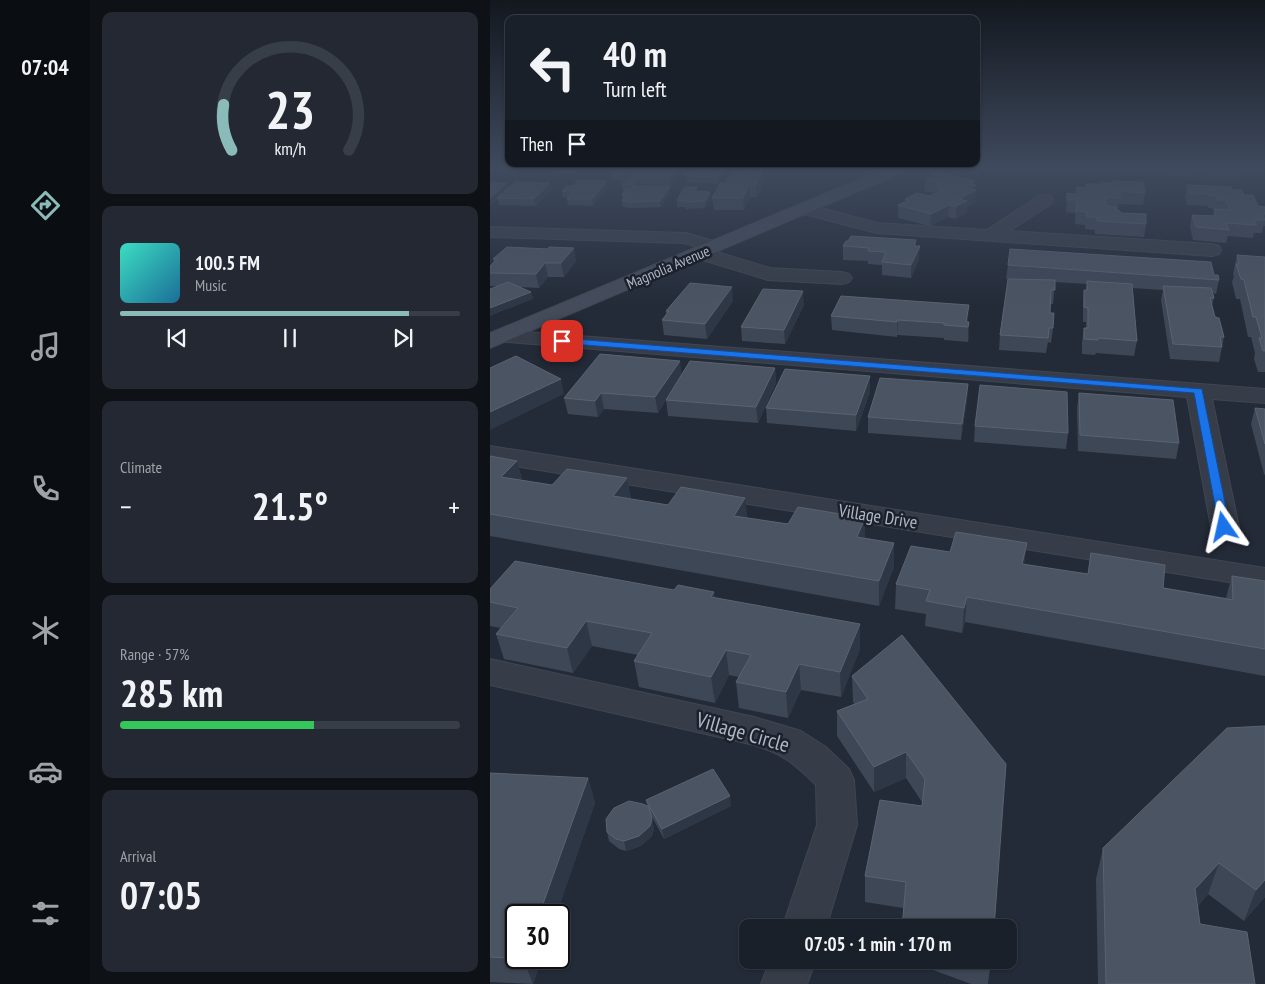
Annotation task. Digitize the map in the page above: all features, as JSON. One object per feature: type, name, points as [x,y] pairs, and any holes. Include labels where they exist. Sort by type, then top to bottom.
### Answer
[{"type":"main road","name":"Magnolia Avenue","points":[[496,339],[792,214]]},
{"type":"street","points":[[827,214],[876,228],[1212,250]]},
{"type":"street","points":[[991,236],[1024,214]]},
{"type":"street","points":[[490,232],[686,238],[707,250],[768,274],[842,278]]},
{"type":"street","points":[[496,339],[1265,396]]},
{"type":"street","points":[[1198,391],[1224,527]]},
{"type":"street","name":"Village Drive","points":[[490,454],[1265,578]]},
{"type":"street","name":"Village Circle","points":[[490,672],[754,731],[788,741],[813,758],[835,780],[837,825],[807,919]]},
{"type":"street","points":[[784,984],[790,969]]},
{"type":"building","points":[[1087,214],[1146,214],[1146,224],[1097,221],[1097,217],[1087,217]]},
{"type":"building","points":[[1215,214],[1262,214],[1265,220],[1254,220],[1256,225],[1226,223],[1229,230],[1196,227],[1192,215],[1216,216]]},
{"type":"building","points":[[851,236],[916,240],[914,246],[920,246],[911,265],[882,262],[886,252],[868,251],[869,248],[843,246]]},
{"type":"building","points":[[507,247],[574,248],[561,263],[545,263],[536,274],[490,273],[490,266],[497,259],[493,259]]},
{"type":"building","points":[[1010,249],[1211,262],[1214,275],[1218,275],[1219,280],[1008,265]]},
{"type":"building","points":[[1237,255],[1265,257],[1265,351],[1263,351],[1259,338],[1262,338],[1256,317],[1253,317],[1244,280],[1241,279],[1236,264],[1239,264]]},
{"type":"building","points":[[1008,279],[1055,280],[1055,290],[1051,290],[1050,313],[1054,313],[1053,328],[1049,328],[1048,338],[1000,335]]},
{"type":"building","points":[[1087,281],[1132,284],[1137,341],[1098,338],[1098,340],[1084,339],[1084,328],[1088,328],[1088,308],[1084,307],[1084,290],[1087,290]]},
{"type":"building","points":[[508,282],[531,292],[490,308],[490,289]]},
{"type":"building","points":[[690,283],[732,287],[705,324],[662,320],[669,311],[666,311]]},
{"type":"building","points":[[1163,286],[1211,288],[1214,298],[1210,298],[1215,317],[1219,318],[1224,337],[1220,337],[1222,347],[1173,344]]},
{"type":"building","points":[[763,289],[803,291],[784,330],[741,327]]},
{"type":"building","points":[[841,296],[969,305],[966,322],[969,322],[968,327],[944,325],[944,323],[898,320],[897,322],[831,316]]},
{"type":"building","points":[[600,354],[680,361],[655,397],[601,393],[595,401],[564,398]]},
{"type":"building","points":[[516,356],[561,379],[490,412],[490,368]]},
{"type":"building","points":[[690,361],[775,368],[756,407],[666,400]]},
{"type":"building","points":[[785,369],[870,376],[856,415],[766,408]]},
{"type":"building","points":[[880,378],[968,384],[962,424],[868,417]]},
{"type":"building","points":[[980,385],[1067,392],[1068,433],[975,426]]},
{"type":"building","points":[[1079,393],[1173,400],[1179,443],[1080,435]]},
{"type":"building","points":[[1255,408],[1265,409],[1265,444]]},
{"type":"building","points":[[490,456],[517,461],[501,477],[552,485],[567,469],[627,478],[613,496],[668,505],[681,487],[745,498],[734,516],[788,524],[798,507],[865,518],[857,537],[894,543],[879,581],[490,514]]},
{"type":"building","points":[[956,532],[1027,543],[1022,564],[1088,574],[1091,553],[1165,565],[1163,588],[1233,600],[1232,576],[1265,581],[1265,649],[967,597],[964,608],[926,601],[930,590],[896,584],[911,546],[950,552]]},
{"type":"building","points":[[515,561],[674,590],[678,585],[714,592],[711,597],[860,624],[840,672],[799,664],[786,692],[736,682],[751,655],[726,650],[711,677],[634,661],[652,633],[586,621],[567,648],[496,634],[518,608],[490,602],[490,589]]},
{"type":"building","points":[[902,635],[1006,764],[995,919],[903,919],[906,882],[865,876],[880,800],[922,806],[925,779],[906,752],[874,767],[837,711],[868,699],[852,676]]},
{"type":"building","points":[[1265,726],[1265,880],[1256,890],[1219,863],[1195,889],[1200,924],[1247,932],[1255,984],[1106,984],[1103,848],[1227,728]]},
{"type":"building","points":[[713,769],[730,796],[662,829],[646,800]]},
{"type":"building","points":[[490,773],[588,778],[543,904],[505,904],[505,958],[490,957]]},
{"type":"building","points":[[629,801],[649,807],[652,819],[650,826],[639,836],[624,841],[616,839],[607,832],[606,819],[614,808]]},
{"type":"route","points":[[562,341],[1198,391],[1224,527]]}]
